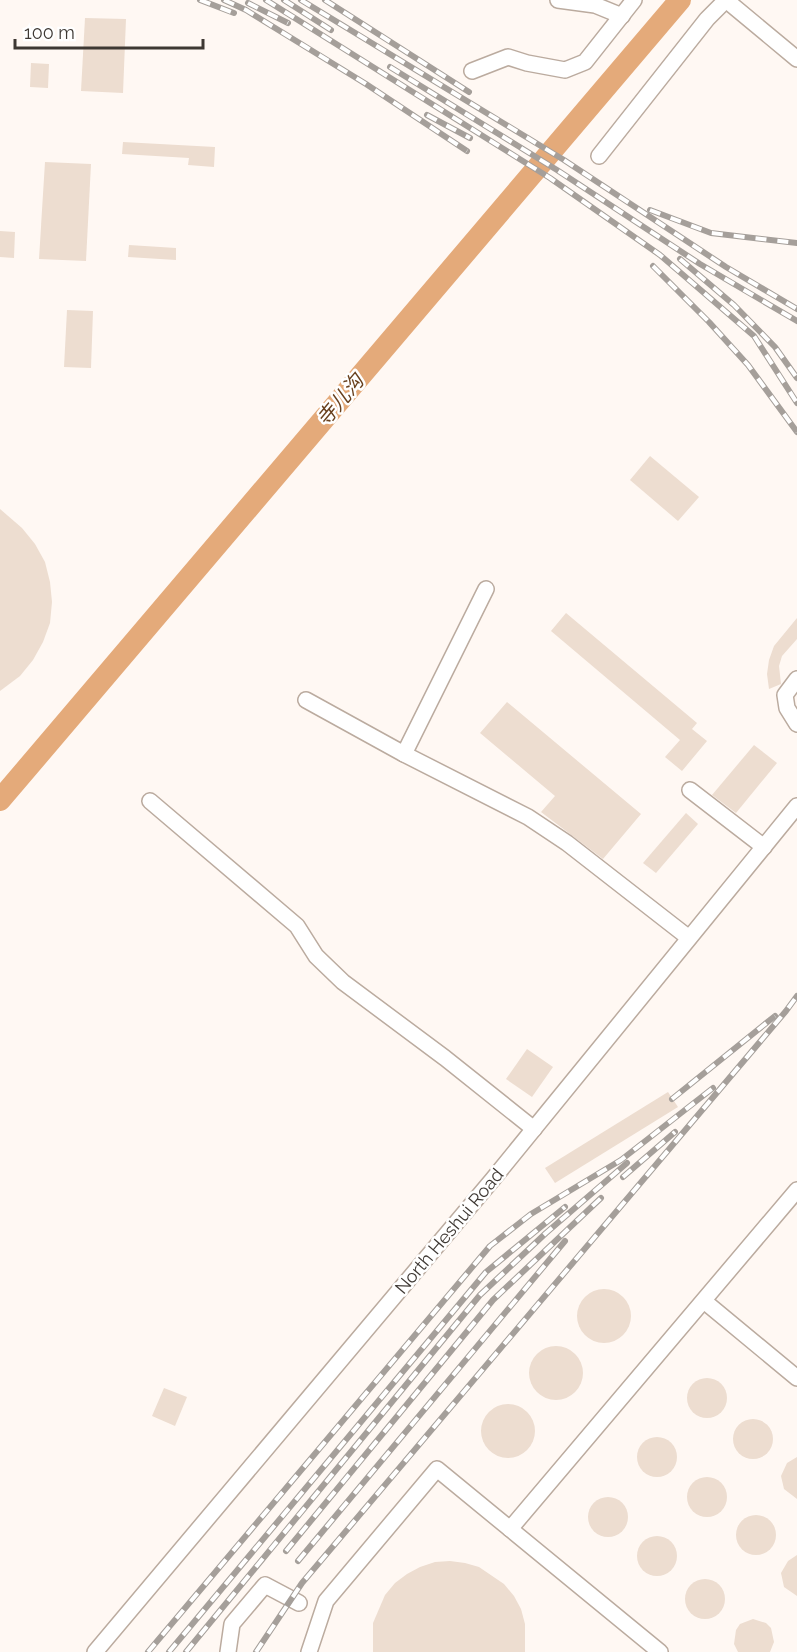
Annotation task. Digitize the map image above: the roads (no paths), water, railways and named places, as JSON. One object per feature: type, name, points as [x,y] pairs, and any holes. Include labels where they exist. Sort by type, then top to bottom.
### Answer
[{"type":"street","points":[[558,0],[595,5],[622,16]]},
{"type":"street","points":[[472,70],[508,57],[565,70],[585,62],[634,0]]},
{"type":"street","points":[[599,156],[707,19],[726,0],[797,58]]},
{"type":"street","points":[[404,754],[486,589]]},
{"type":"street","points":[[797,679],[785,695],[787,708],[797,724]]},
{"type":"street","points":[[306,700],[404,754],[528,817],[567,843],[689,938]]},
{"type":"street","points":[[690,790],[764,847]]},
{"type":"street","points":[[150,801],[297,926],[315,956],[343,982],[445,1058],[534,1129]]},
{"type":"street","name":"North Heshui Road","points":[[95,1652],[534,1129],[797,806]]},
{"type":"street","points":[[510,1529],[797,1190]]},
{"type":"street","points":[[704,1301],[797,1378]]},
{"type":"street","points":[[309,1652],[326,1601],[437,1469],[660,1652]]},
{"type":"street","points":[[228,1652],[232,1624],[265,1585],[299,1602]]},
{"type":"waterway","name":"寺儿沟","points":[[0,800],[680,0]]},
{"type":"railway","points":[[200,0],[234,13]]},
{"type":"railway","points":[[224,0],[246,10],[366,84],[467,151]]},
{"type":"railway","points":[[266,0],[550,178],[660,255],[754,336],[797,403]]},
{"type":"railway","points":[[284,0],[331,30]]},
{"type":"railway","points":[[301,0],[564,160],[726,267],[797,309]]},
{"type":"railway","points":[[325,0],[469,92]]},
{"type":"railway","points":[[248,3],[288,23]]},
{"type":"railway","points":[[390,67],[557,170],[700,264],[797,321]]},
{"type":"railway","points":[[427,115],[470,138]]},
{"type":"railway","points":[[650,210],[711,233],[797,243]]},
{"type":"railway","points":[[680,259],[734,305],[775,347],[797,378]]},
{"type":"railway","points":[[653,266],[748,365],[797,432]]},
{"type":"railway","points":[[256,1652],[302,1583],[797,996]]},
{"type":"railway","points":[[672,1099],[775,1016]]},
{"type":"railway","points":[[148,1652],[490,1246],[531,1214],[621,1160],[713,1088]]},
{"type":"railway","points":[[623,1177],[675,1132]]},
{"type":"railway","points":[[186,1652],[480,1295],[546,1233],[627,1163]]},
{"type":"railway","points":[[286,1551],[493,1300],[601,1198]]},
{"type":"railway","points":[[169,1652],[486,1272],[565,1207]]},
{"type":"railway","points":[[298,1561],[565,1241]]}]
